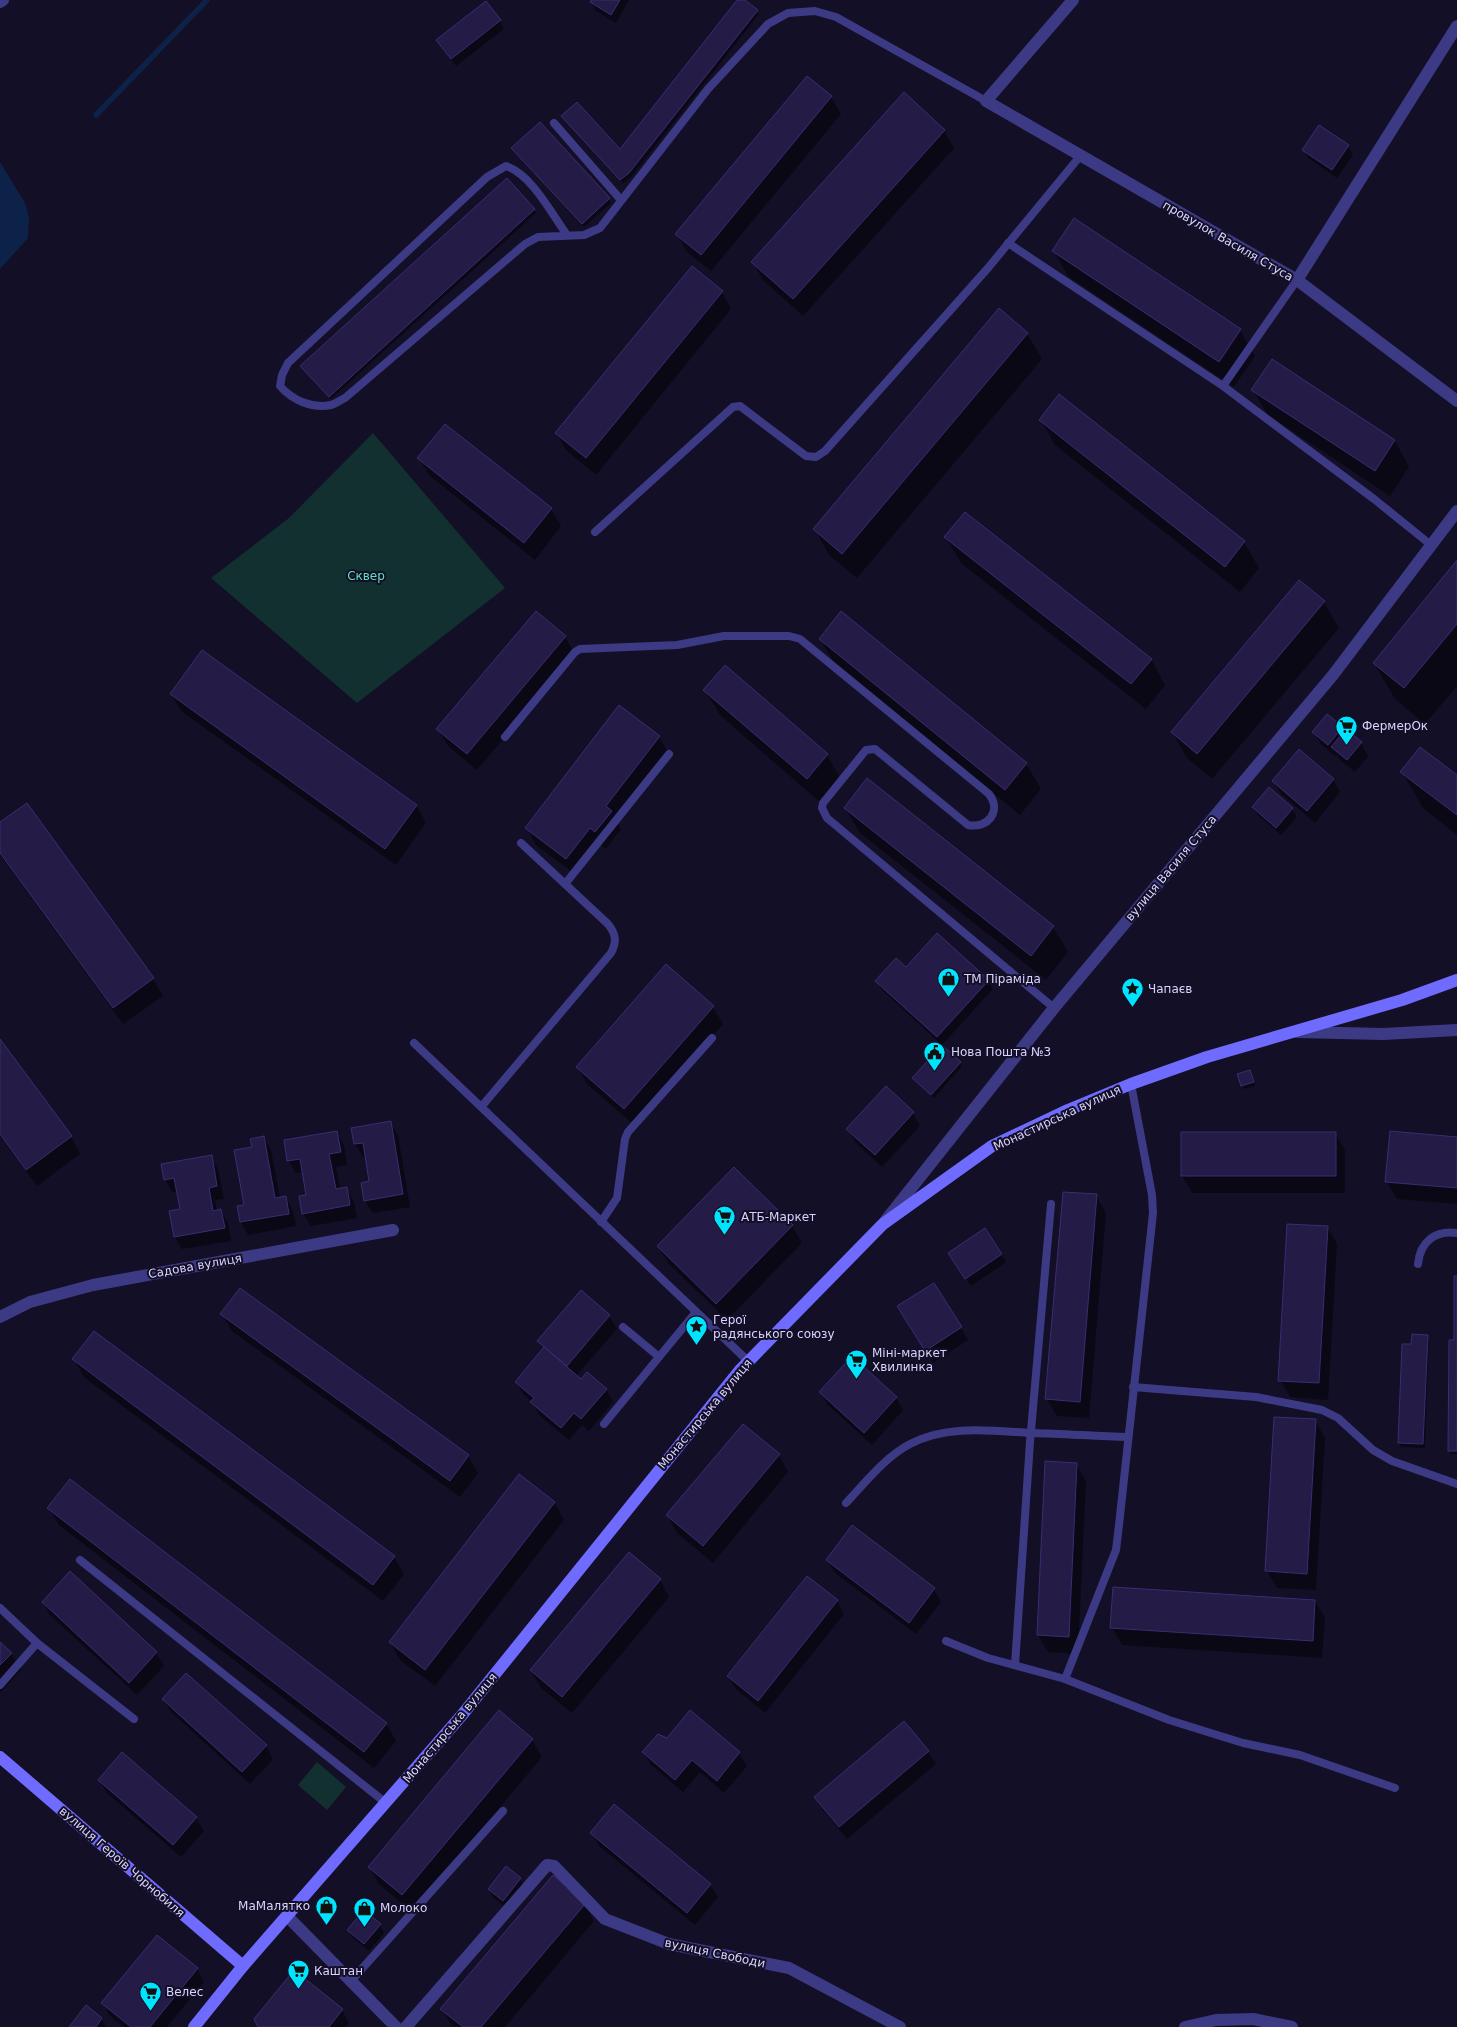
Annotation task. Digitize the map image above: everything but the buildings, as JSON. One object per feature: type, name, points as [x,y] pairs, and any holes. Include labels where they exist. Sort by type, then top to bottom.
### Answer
[{"type":"main road","name":"Монастирська вулиця","points":[[194,2027],[244,1966],[462,1715],[748,1361],[883,1224],[992,1146],[1068,1110],[1131,1084],[1207,1057],[1402,1000],[1457,980]]},
{"type":"main road","name":"вулиця Героїв Чорнобиля","points":[[0,1757],[244,1966]]},
{"type":"street","points":[[986,101],[1072,0]]},
{"type":"street","points":[[1297,280],[1457,26]]},
{"type":"street","name":"провулок Василя Стуса","points":[[986,101],[1297,280],[1457,401]]},
{"type":"street","name":"вулиця Василя Стуса","points":[[883,1224],[1054,1008],[1333,675],[1457,511]]},
{"type":"street","points":[[1288,1032],[1383,1034],[1457,1030]]},
{"type":"street","name":"Садова вулиця","points":[[0,1317],[30,1302],[93,1285],[393,1230]]},
{"type":"street","name":"вулиця Свободи","points":[[406,2027],[547,1864],[554,1866],[606,1919],[669,1944],[789,1968],[900,2027]]},
{"type":"street","points":[[288,1917],[396,2027]]},
{"type":"street","points":[[1185,2027],[1216,2020],[1253,2019],[1292,2027]]},
{"type":"lane","points":[[567,235],[527,179],[514,169],[506,166],[487,177],[288,363],[282,375],[280,386],[287,394],[298,401],[314,405],[331,405],[345,398],[526,244],[538,237],[584,235],[600,228],[708,89],[768,24],[788,13],[815,11],[836,17],[986,101]]},
{"type":"lane","points":[[554,123],[621,200]]},
{"type":"lane","points":[[595,532],[733,407],[740,406],[806,456],[816,457],[836,440],[1008,244],[1081,155]]},
{"type":"lane","points":[[1008,244],[1223,386],[1374,499],[1431,545]]},
{"type":"lane","points":[[1223,386],[1297,280]]},
{"type":"lane","points":[[505,737],[575,652],[580,649],[677,645],[724,636],[789,636],[800,638],[989,794],[994,803],[994,813],[988,822],[978,826],[968,825],[875,749],[870,749],[866,750],[823,803],[822,808],[827,818],[1054,1008]]},
{"type":"lane","points":[[565,884],[668,754]]},
{"type":"lane","points":[[482,1106],[614,946],[616,938],[614,931],[608,924],[521,843]]},
{"type":"lane","points":[[601,1222],[617,1198],[625,1139],[628,1132],[712,1038]]},
{"type":"lane","points":[[414,1043],[748,1361]]},
{"type":"lane","points":[[1065,1679],[1116,1550],[1153,1213],[1152,1195],[1131,1084]]},
{"type":"lane","points":[[1015,1665],[1031,1432],[1051,1204]]},
{"type":"lane","points":[[1418,1264],[1419,1254],[1430,1238],[1448,1232],[1457,1233]]},
{"type":"lane","points":[[604,1424],[696,1312]]},
{"type":"lane","points":[[623,1327],[658,1356]]},
{"type":"lane","points":[[1133,1387],[1256,1397],[1322,1410],[1338,1418],[1373,1450],[1392,1461],[1457,1484]]},
{"type":"lane","points":[[846,1503],[894,1455],[910,1444],[930,1436],[953,1431],[982,1430],[1128,1437]]},
{"type":"lane","points":[[80,1560],[386,1803]]},
{"type":"lane","points":[[0,1608],[38,1643],[134,1718]]},
{"type":"lane","points":[[946,1641],[988,1658],[1065,1679],[1169,1720],[1242,1743],[1300,1755],[1395,1788]]},
{"type":"lane","points":[[0,1685],[38,1643]]},
{"type":"lane","points":[[351,1981],[503,1811]]},
{"type":"green space","name":"Сквер","points":[[373,433],[505,588],[357,703],[211,578],[289,518]]},
{"type":"green space","points":[[317,1762],[346,1787],[327,1810],[298,1785]]},
{"type":"water","points":[[0,162],[25,203],[29,217],[28,238],[0,269]]},
{"type":"waterway","points":[[96,115],[207,0]]},
{"type":"place","name":"ФермерОк","points":[[1346,745]]},
{"type":"place","name":"ТМ Піраміда","points":[[948,998]]},
{"type":"place","name":"Чапаєв","points":[[1132,1008]]},
{"type":"place","name":"Нова Пошта №3","points":[[935,1071]]},
{"type":"place","name":"АТБ-Маркет","points":[[725,1236]]},
{"type":"place","name":"Герої радянського союзу","points":[[697,1346]]},
{"type":"place","name":"Міні-маркет Хвилинка","points":[[856,1379]]},
{"type":"place","name":"МаМалятко","points":[[326,1925]]},
{"type":"place","name":"Молоко","points":[[364,1927]]},
{"type":"place","name":"Каштан","points":[[298,1990]]},
{"type":"place","name":"Велес","points":[[150,2011]]}]
